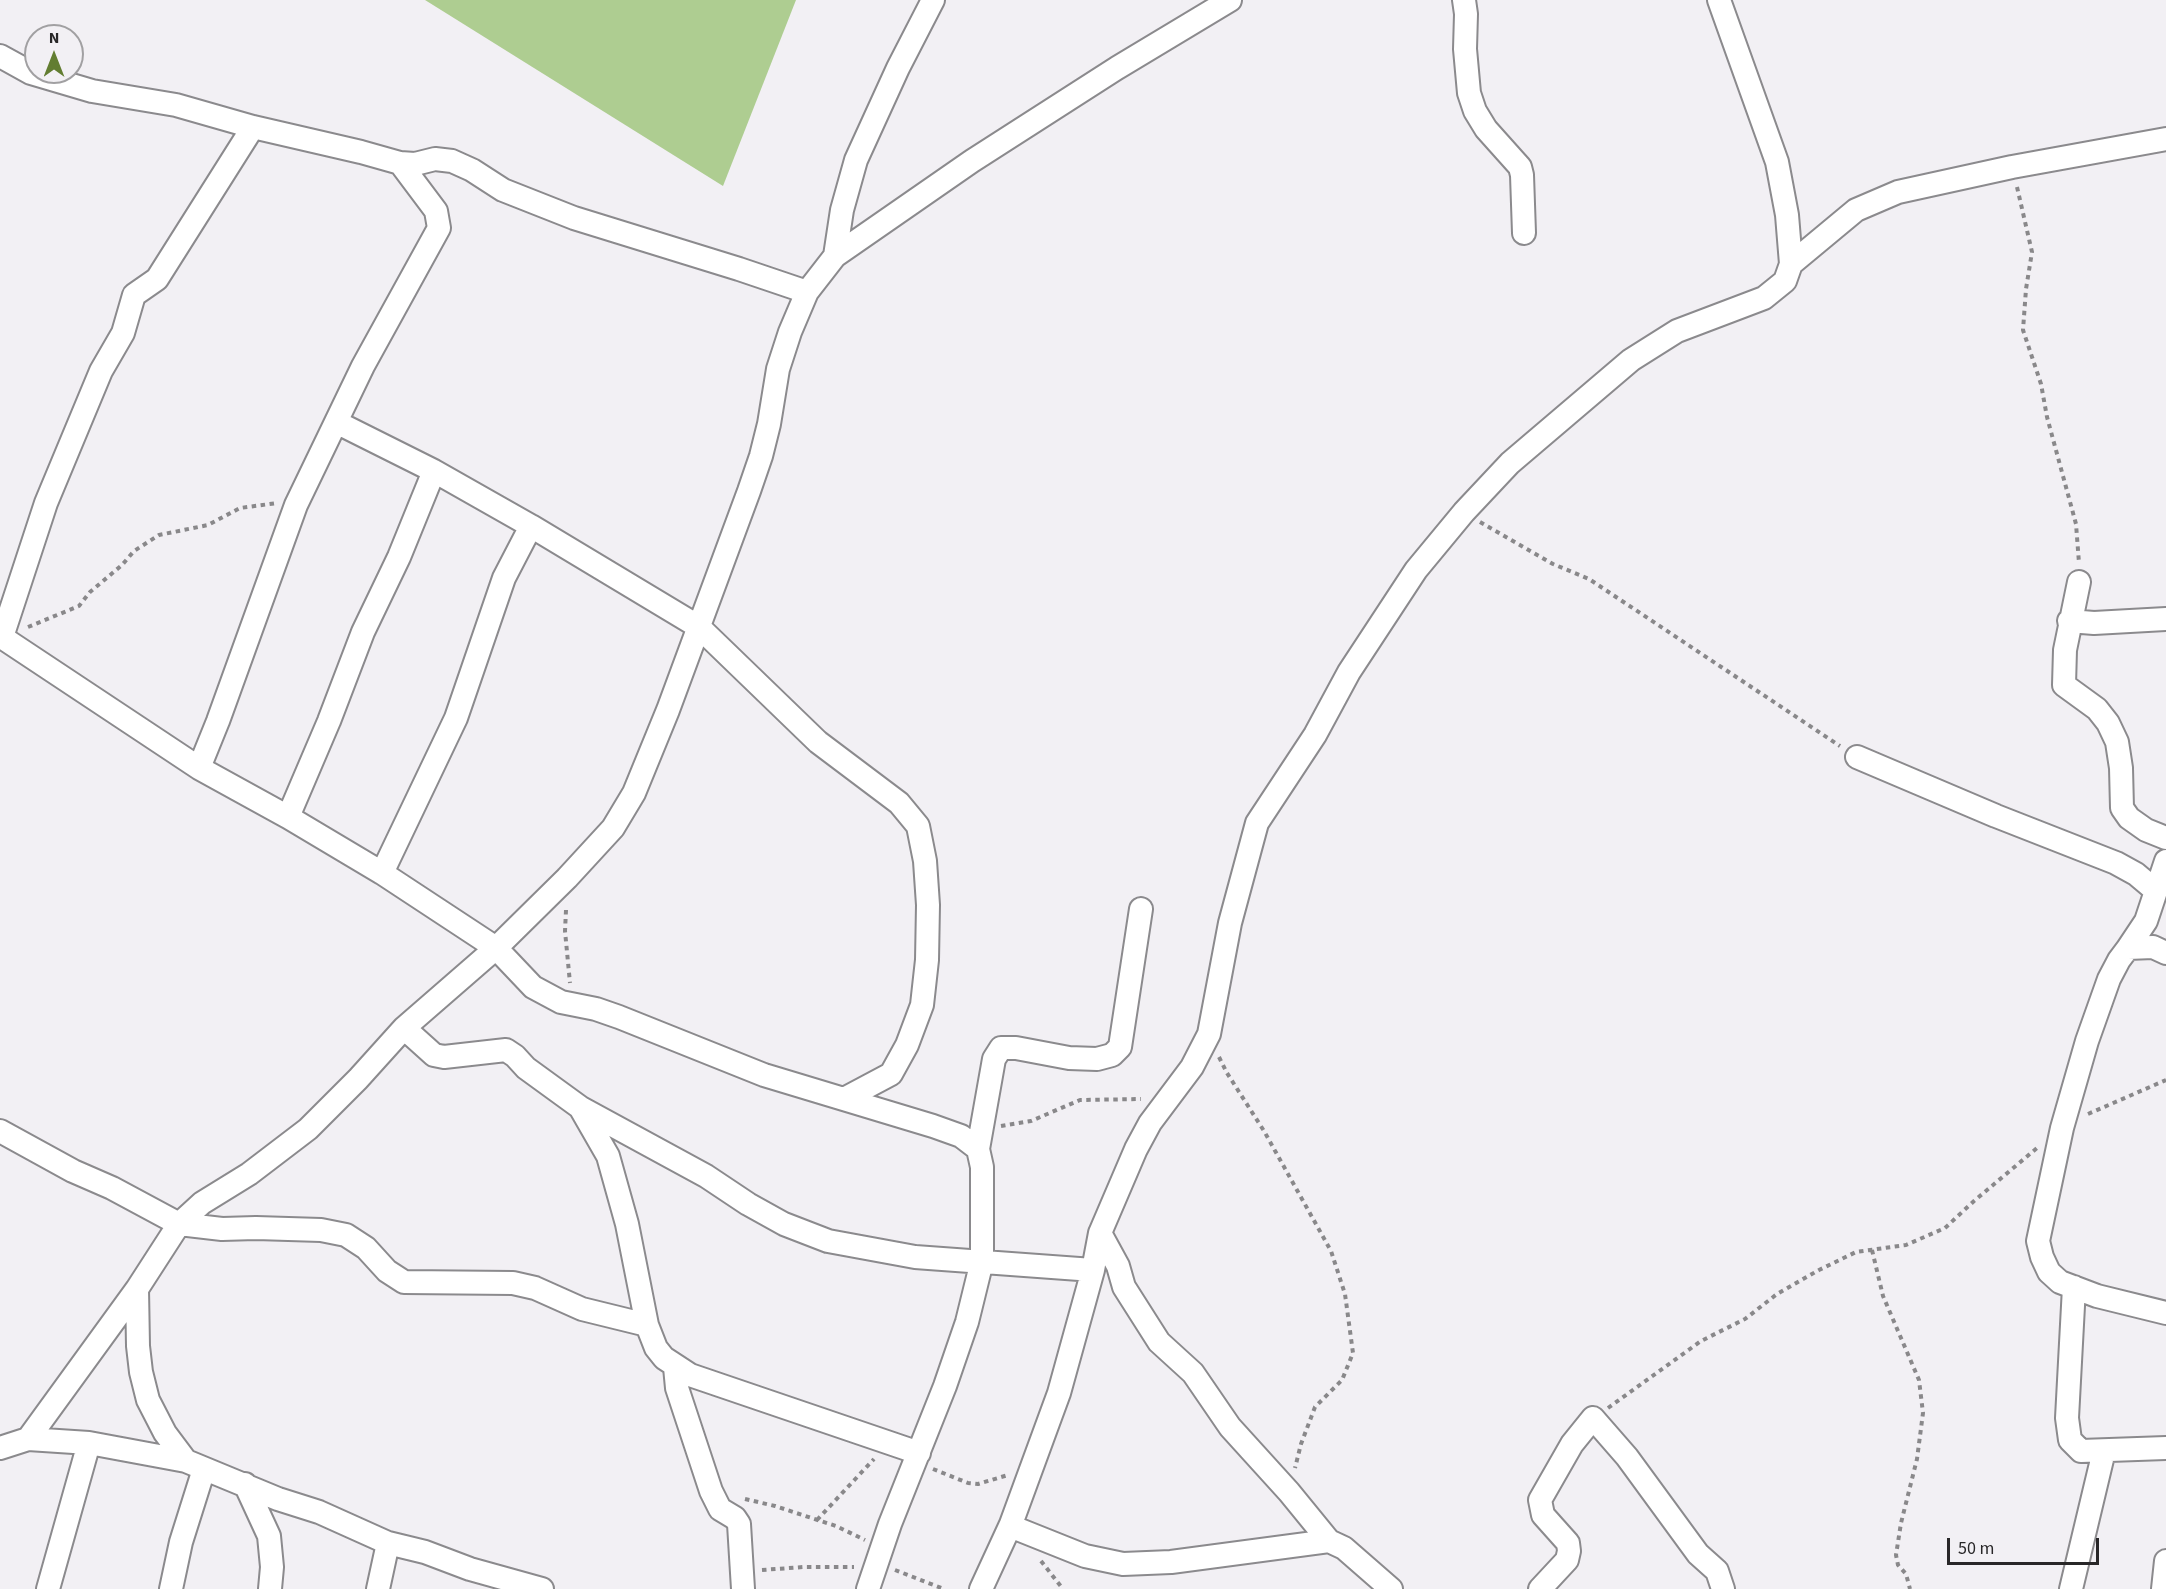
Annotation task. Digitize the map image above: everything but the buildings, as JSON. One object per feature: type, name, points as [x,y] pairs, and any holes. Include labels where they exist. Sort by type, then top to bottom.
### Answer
[{"type":"street","points":[[835,256],[842,210],[856,160],[898,68],[933,0]]},
{"type":"street","points":[[28,1439],[137,1289],[180,1224],[202,1203],[249,1174],[308,1129],[404,1028],[496,948],[567,878],[612,828],[634,793],[669,710],[761,456],[778,369],[790,332],[807,292],[835,256],[982,155],[1117,68],[1230,0]]},
{"type":"street","points":[[1464,0],[1467,14],[1465,49],[1469,93],[1474,111],[1486,129],[1520,167],[1524,233]]},
{"type":"street","points":[[981,1589],[1010,1526],[1059,1393],[1093,1270],[1100,1233],[1136,1149],[1150,1123],[1192,1067],[1209,1034],[1230,923],[1257,823],[1315,735],[1349,672],[1416,570],[1464,512],[1510,463],[1631,360],[1677,331],[1764,298],[1785,281],[1791,264],[1787,215],[1777,162],[1719,0]]},
{"type":"street","points":[[0,56],[31,73],[92,92],[176,105],[253,127],[400,163],[416,164],[435,159],[452,161],[472,170],[503,190],[574,218],[728,265],[807,292]]},
{"type":"street","points":[[253,127],[157,279],[134,295],[123,333],[101,371],[46,503],[1,636],[199,768],[382,873],[496,948],[533,987],[561,1002],[612,1014],[764,1075],[961,1136],[978,1149]]},
{"type":"street","points":[[1791,264],[1856,210],[1898,192],[2012,167],[2166,139]]},
{"type":"street","points":[[199,768],[296,505],[368,356],[439,228],[436,211],[400,163]]},
{"type":"street","points":[[336,422],[434,471],[531,526],[699,627],[818,742],[899,803],[918,826],[925,861],[928,905],[927,960],[922,1005],[908,1045],[891,1074],[844,1100]]},
{"type":"street","points":[[288,817],[329,721],[363,632],[399,557],[434,471]]},
{"type":"street","points":[[382,873],[456,718],[504,578],[531,526]]},
{"type":"street","points":[[2079,582],[2069,621],[2064,685],[2097,709],[2108,723],[2117,742],[2121,768],[2122,808],[2129,818],[2146,830],[2166,838]]},
{"type":"street","points":[[2069,621],[2094,623],[2166,620]]},
{"type":"street","points":[[1857,757],[1996,816],[2116,863],[2136,874],[2155,890]]},
{"type":"street","points":[[2166,861],[2146,921],[2109,979],[2087,1041],[2062,1128],[2038,1241],[2049,1272],[2060,1282],[2097,1296],[2166,1313]]},
{"type":"street","points":[[868,1589],[945,1386],[967,1322],[982,1261],[982,1167],[978,1149],[994,1059],[1001,1048],[1016,1048],[1069,1058],[1098,1059],[1112,1054],[1120,1047],[1141,909]]},
{"type":"street","points":[[2128,948],[2153,947],[2166,952]]},
{"type":"street","points":[[404,1028],[434,1055],[444,1057],[506,1050],[526,1068],[581,1108],[706,1176],[748,1204],[784,1224],[828,1241],[915,1257],[1093,1270]]},
{"type":"street","points":[[581,1108],[608,1156],[627,1224],[647,1325],[656,1348],[664,1358],[690,1375],[891,1443],[917,1458]]},
{"type":"street","points":[[0,1131],[73,1171],[122,1193],[180,1224],[222,1229],[321,1230],[346,1235],[366,1248],[387,1271],[404,1282],[513,1283],[536,1288],[582,1309],[647,1325]]},
{"type":"street","points":[[1100,1233],[1118,1266],[1124,1287],[1159,1342],[1193,1373],[1230,1427],[1289,1492],[1329,1541],[1344,1548],[1391,1589]]},
{"type":"street","points":[[2074,1287],[2067,1418],[2070,1440],[2082,1451],[2166,1448]]},
{"type":"street","points":[[137,1289],[138,1346],[148,1400],[165,1433],[195,1465]]},
{"type":"street","points":[[675,1367],[676,1388],[711,1491],[720,1509],[735,1518],[739,1524],[742,1580]]},
{"type":"street","points":[[1540,1589],[1567,1560],[1569,1551],[1568,1543],[1543,1515],[1540,1500],[1572,1444],[1593,1419],[1627,1457],[1698,1554],[1717,1571],[1723,1589]]},
{"type":"street","points":[[0,1448],[28,1439],[89,1443],[195,1465],[278,1499],[319,1512],[388,1543],[426,1552],[470,1569],[542,1589]]},
{"type":"street","points":[[48,1589],[89,1443]]},
{"type":"street","points":[[2071,1589],[2104,1451]]},
{"type":"street","points":[[171,1589],[195,1465]]},
{"type":"street","points":[[245,1484],[269,1536],[272,1567],[270,1589]]},
{"type":"street","points":[[1010,1526],[1085,1556],[1123,1564],[1171,1562],[1329,1541]]},
{"type":"street","points":[[378,1589],[388,1543]]},
{"type":"street","points":[[2163,1589],[2166,1561]]},
{"type":"path","points":[[2012,167],[2032,252],[2023,330],[2041,384],[2047,417],[2076,524],[2079,582]]},
{"type":"path","points":[[1,636],[79,606],[90,592],[122,565],[134,551],[159,535],[208,525],[240,508],[270,503],[296,505]]},
{"type":"path","points":[[1464,512],[1553,564],[1589,579],[1857,757]]},
{"type":"path","points":[[567,878],[565,931],[573,1005]]},
{"type":"path","points":[[1209,1034],[1227,1073],[1264,1131],[1331,1251],[1345,1294],[1353,1353],[1342,1380],[1315,1407],[1301,1444],[1289,1492]]},
{"type":"path","points":[[1593,1419],[1701,1341],[1745,1319],[1777,1294],[1828,1265],[1856,1252],[1906,1245],[1945,1228],[2062,1128],[2106,1104],[2166,1080]]},
{"type":"path","points":[[982,1124],[1002,1126],[1031,1121],[1080,1100],[1142,1099],[1171,1093]]},
{"type":"path","points":[[1872,1250],[1883,1296],[1919,1380],[1922,1402],[1923,1413],[1917,1459],[1896,1555],[1898,1565],[1906,1575],[1910,1589]]},
{"type":"path","points":[[817,1520],[891,1443]]},
{"type":"path","points":[[917,1458],[968,1483],[978,1484],[1031,1470]]},
{"type":"path","points":[[743,1499],[836,1526],[878,1559],[944,1589]]},
{"type":"path","points":[[742,1580],[804,1567],[878,1559]]},
{"type":"green space","points":[[425,0],[796,0],[723,186]]}]
